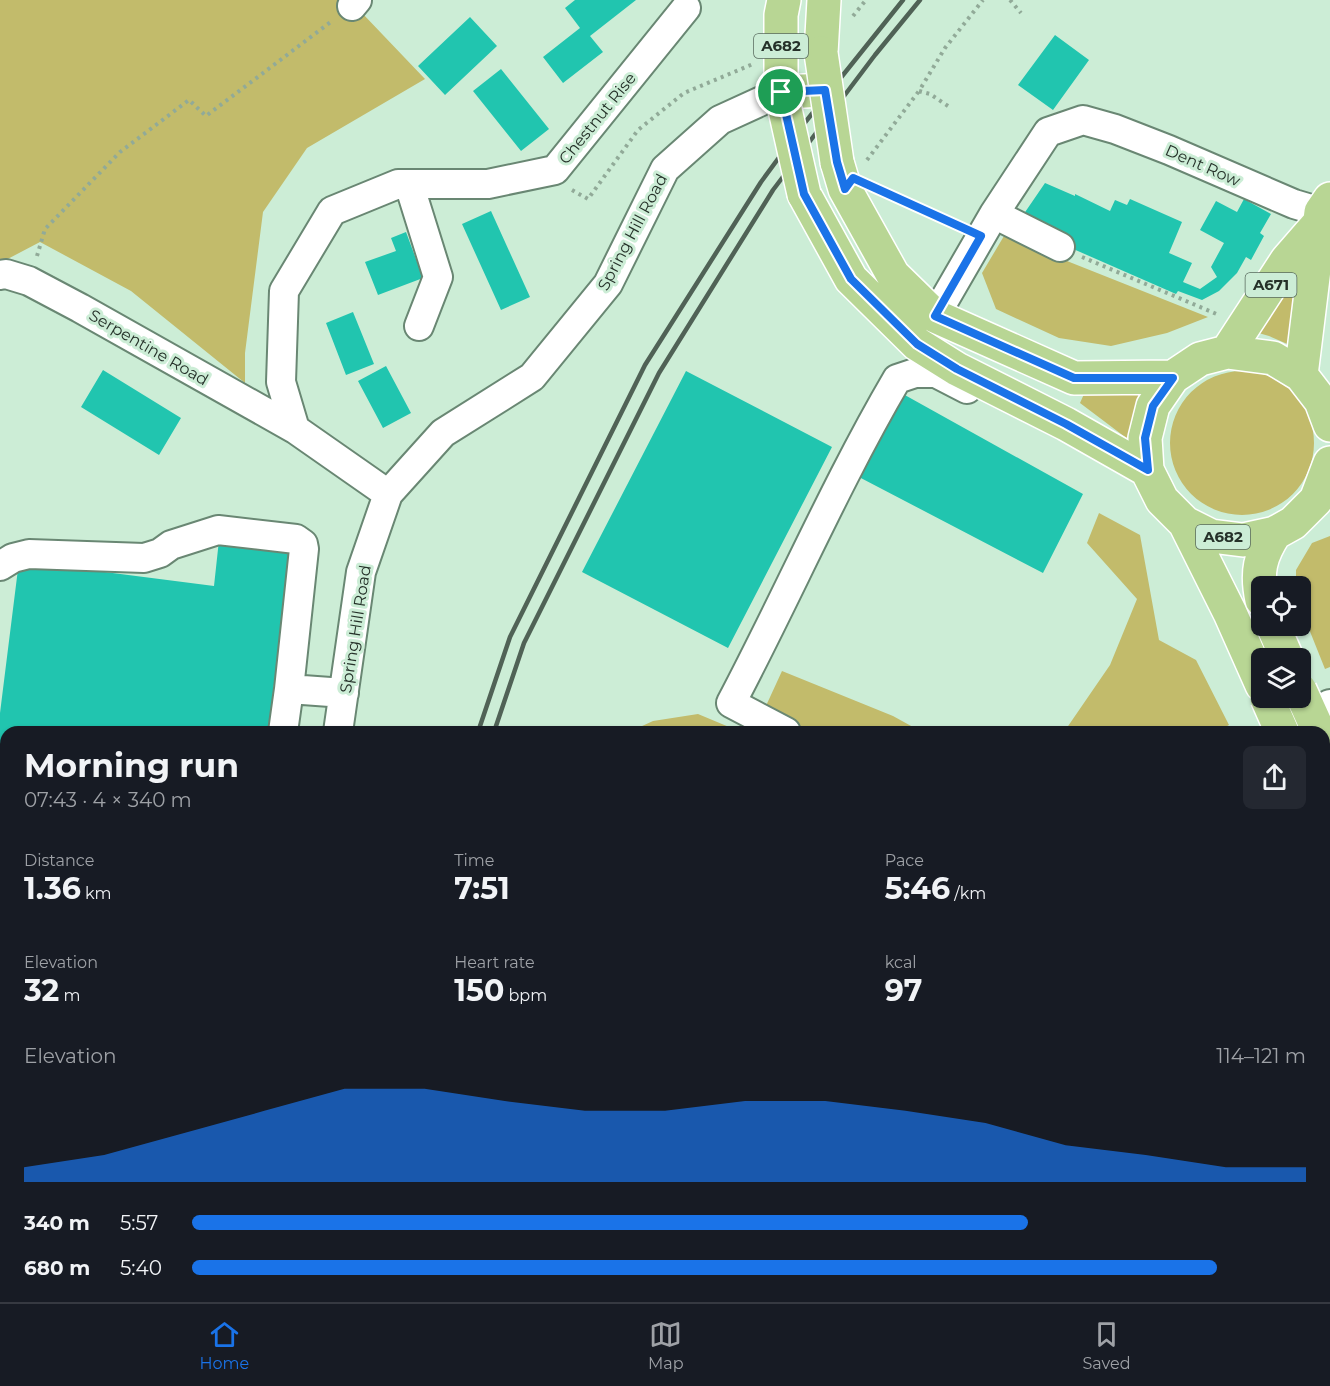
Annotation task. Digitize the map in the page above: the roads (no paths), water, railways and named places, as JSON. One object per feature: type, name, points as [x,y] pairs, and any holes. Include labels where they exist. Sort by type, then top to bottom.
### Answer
[{"type":"main road","name":"A682","points":[[784,0],[772,96],[804,194],[851,279],[917,344],[957,369],[1148,470]]},
{"type":"main road","name":"A682","points":[[824,0],[821,53],[825,90],[845,176],[893,275],[935,316],[1074,378],[1173,378]]},
{"type":"main road","points":[[772,96],[825,90]]},
{"type":"main road","name":"A671","points":[[1227,352],[1287,260],[1324,211]]},
{"type":"main road","name":"A671","points":[[1301,375],[1324,211]]},
{"type":"main road","name":"A682","points":[[1330,425],[1321,401],[1301,375],[1273,358],[1227,352],[1200,359],[1173,378],[1153,406],[1145,438],[1148,470],[1162,500],[1185,523],[1211,536],[1243,540],[1275,533],[1293,523],[1323,500],[1330,463]]},
{"type":"main road","name":"A682","points":[[1185,523],[1251,660]]},
{"type":"main road","name":"A682","points":[[1259,576],[1264,550],[1275,533]]},
{"type":"main road","points":[[1271,708],[1278,726]]},
{"type":"main road","points":[[1308,708],[1316,726]]},
{"type":"street","name":"Chestnut Rise","points":[[295,429],[281,382],[284,291],[332,211],[398,184],[488,184],[555,170],[686,8]]},
{"type":"street","name":"Spring Hill Road","points":[[339,726],[361,572],[388,494],[443,433],[532,377],[608,284],[665,169],[720,120],[772,96]]},
{"type":"street","name":"Dent Row","points":[[988,225],[1048,132],[1083,120],[1116,129],[1169,150],[1294,204],[1324,211]]},
{"type":"street","points":[[409,184],[438,277],[419,326]]},
{"type":"street","points":[[935,316],[988,225],[1060,247]]},
{"type":"street","name":"Serpentine Road","points":[[0,275],[6,274],[28,281],[80,308],[295,429]]},
{"type":"street","points":[[775,726],[731,703],[772,626],[870,426],[897,379],[915,373],[936,373],[1012,412],[1038,410]]},
{"type":"street","points":[[295,429],[388,494]]},
{"type":"street","points":[[0,566],[13,558],[29,554],[144,558],[160,553],[171,545],[218,530],[296,539],[303,544],[304,549],[284,726]]},
{"type":"street","points":[[288,689],[344,693]]},
{"type":"street","points":[[1291,726],[1330,704]]},
{"type":"railway","points":[[480,726],[510,637],[645,365],[761,182],[803,125],[903,0]]},
{"type":"railway","points":[[496,726],[524,643],[659,373],[773,190],[875,55],[920,0]]}]
